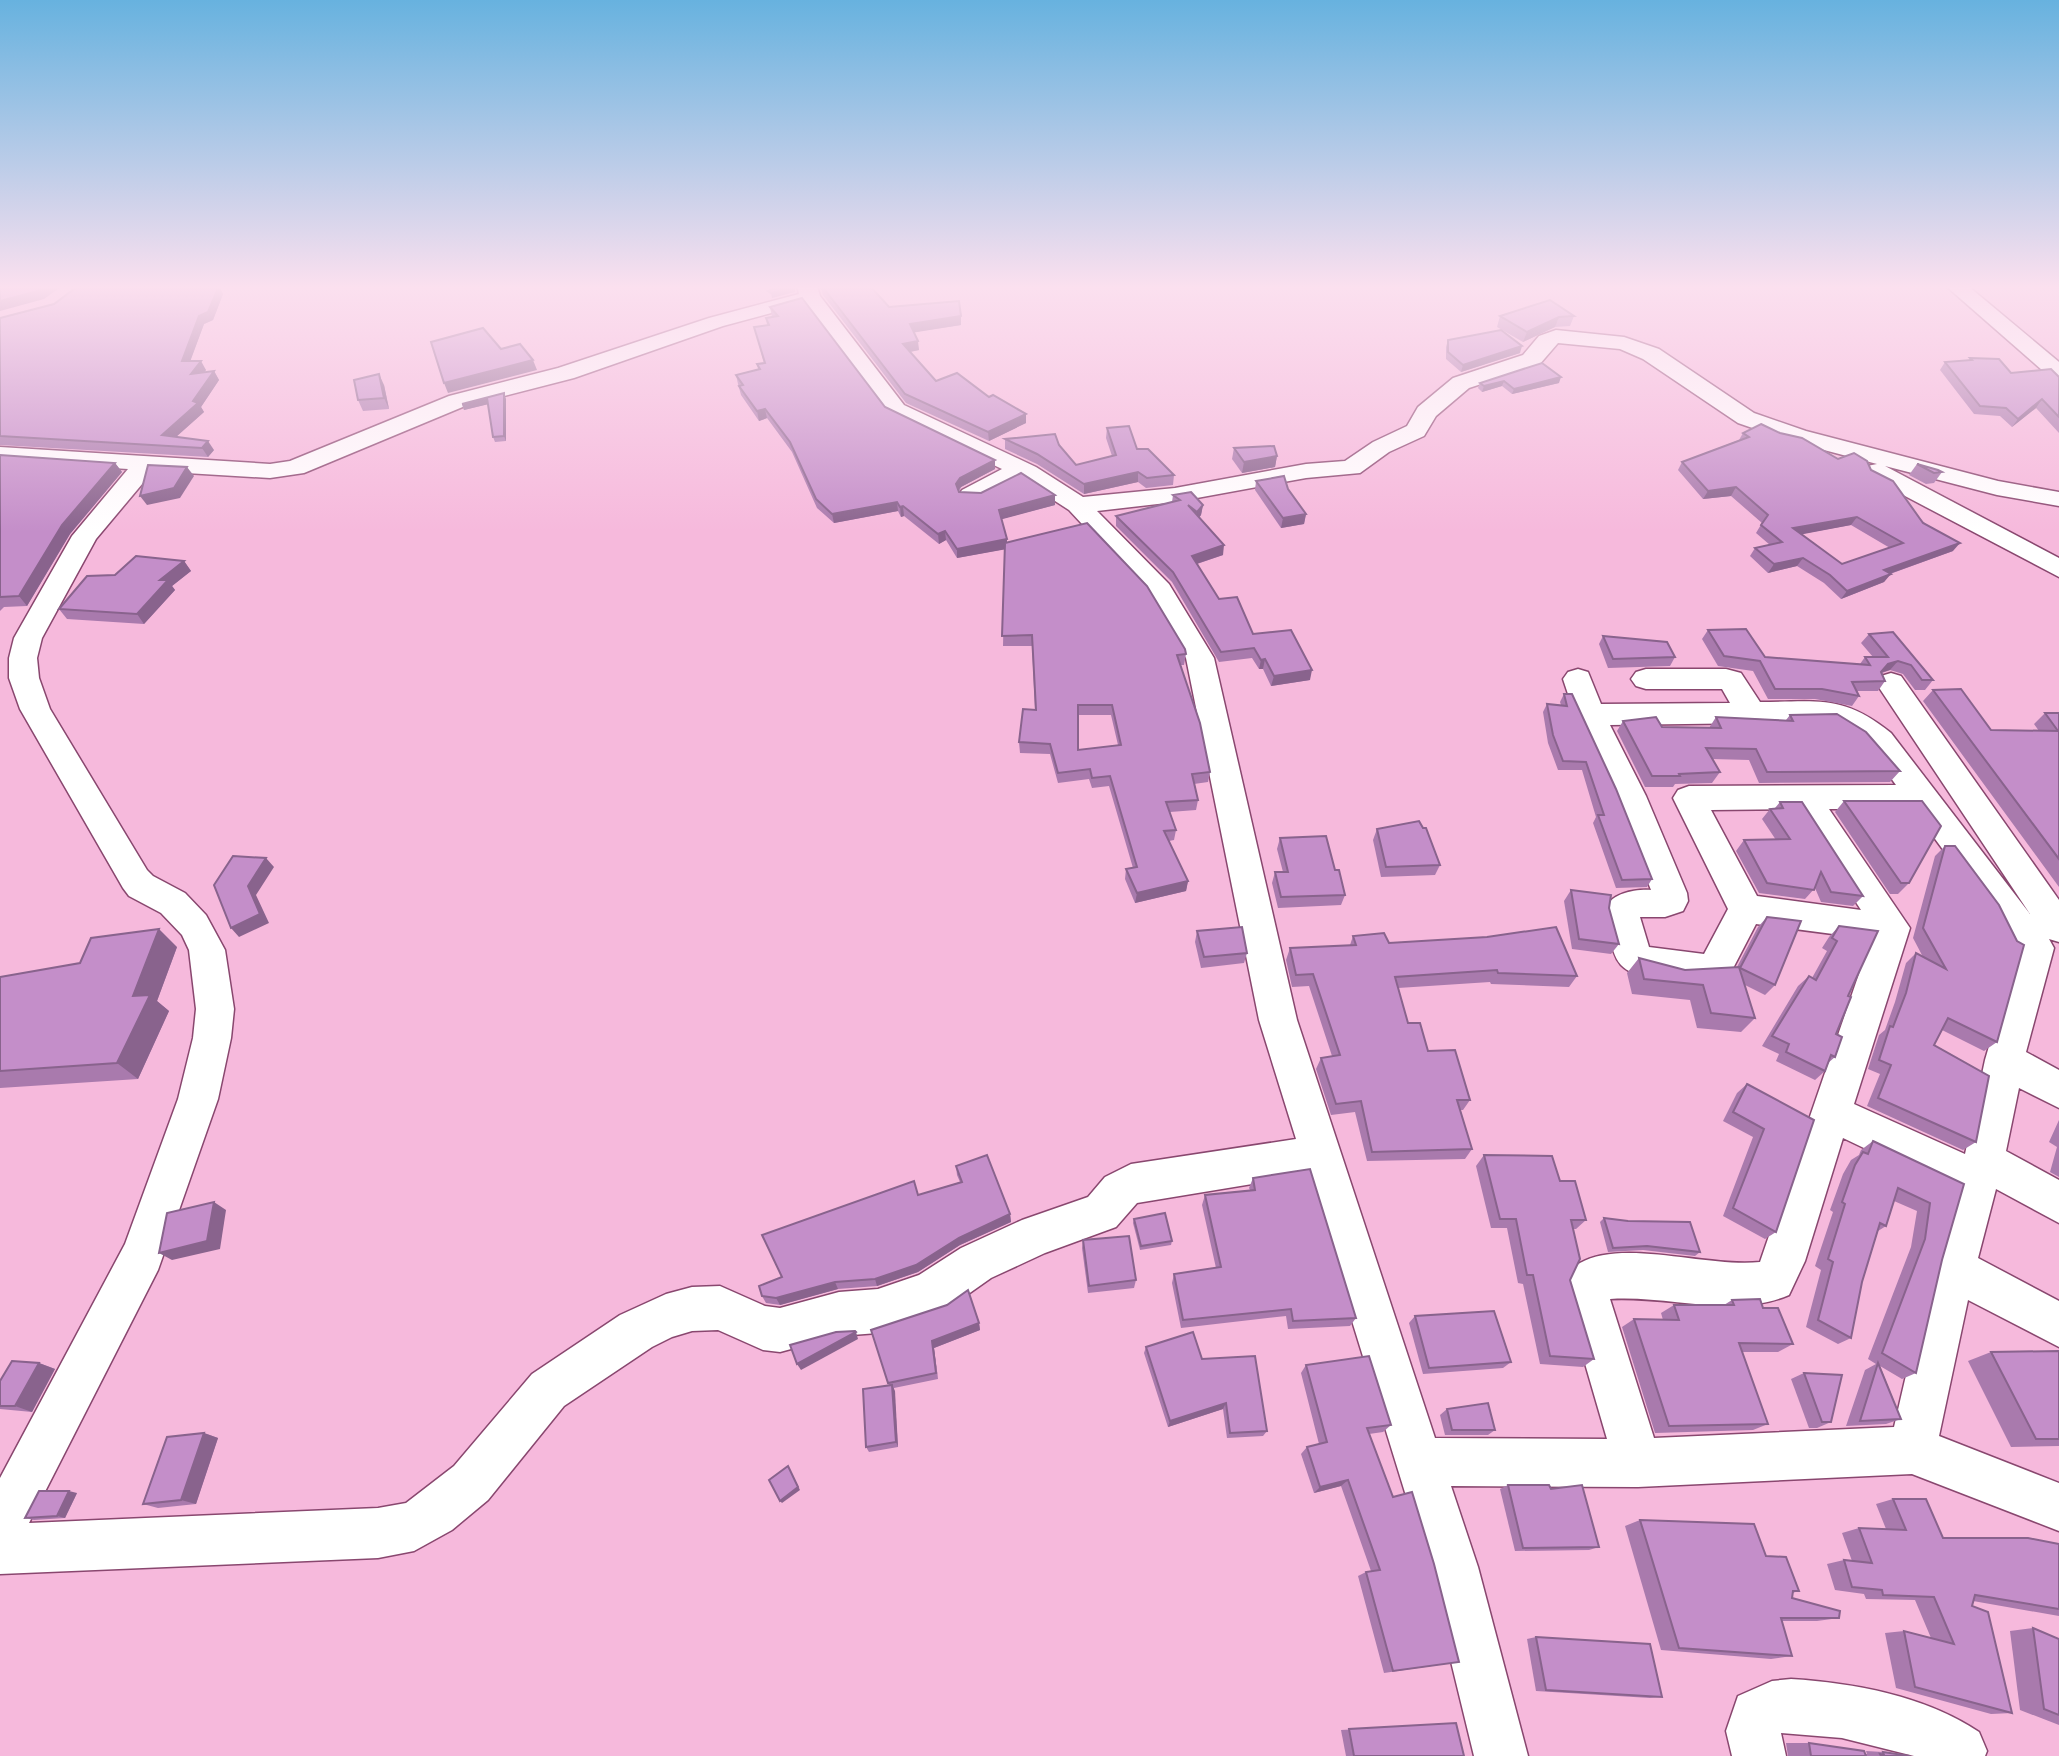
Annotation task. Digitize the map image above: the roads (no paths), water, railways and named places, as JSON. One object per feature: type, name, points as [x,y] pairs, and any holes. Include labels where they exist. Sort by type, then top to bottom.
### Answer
[{"type":"street","points":[[0,454],[270,471],[295,468],[457,401],[581,368]]},
{"type":"street","points":[[865,368],[896,410],[1021,469],[1078,505],[1159,590],[1200,658],[1278,1020],[1453,1567],[1501,1756]]},
{"type":"street","points":[[1078,505],[1175,495],[1306,471],[1351,468],[1381,447],[1416,431],[1426,412],[1461,383],[1507,368]]},
{"type":"street","points":[[1672,368],[1746,418],[1835,448],[1997,488],[2059,499]]},
{"type":"street","points":[[1835,448],[2059,569]]},
{"type":"street","points":[[0,1528],[143,1255],[198,1099],[212,1038],[214,981],[207,950],[194,925],[173,903],[141,886],[135,879],[35,709],[24,678],[24,648],[28,638],[75,553],[98,520],[145,465]]},
{"type":"street","points":[[971,495],[1021,469]]},
{"type":"street","points":[[1578,679],[1590,715],[1630,796],[1671,901],[1664,904],[1637,902],[1622,913],[1631,952],[1637,958],[1658,965],[1715,967],[1746,909]]},
{"type":"street","points":[[1646,679],[1731,680],[1751,713]]},
{"type":"street","points":[[1891,683],[2059,928]]},
{"type":"street","points":[[1590,715],[1831,712],[1844,715],[1880,741],[2036,948],[2004,1060],[1981,1170],[1953,1268],[1912,1450]]},
{"type":"street","points":[[1630,796],[1921,797]]},
{"type":"street","points":[[1803,796],[1892,928]]},
{"type":"street","points":[[1689,798],[1746,909]]},
{"type":"street","points":[[1746,909],[1892,928]]},
{"type":"street","points":[[1638,1463],[1585,1288],[1594,1279],[1636,1275],[1742,1285],[1762,1285],[1774,1280],[1783,1261],[1892,928]]},
{"type":"street","points":[[2004,1060],[2059,1090]]},
{"type":"street","points":[[1832,1113],[2059,1203]]},
{"type":"street","points":[[0,1549],[378,1533],[414,1526],[471,1483],[548,1390],[636,1331],[666,1316],[692,1309],[720,1308],[763,1328],[780,1330],[839,1314],[878,1311],[931,1293],[976,1263],[1037,1235],[1101,1213],[1109,1207],[1114,1194],[1131,1184],[1321,1154]]},
{"type":"street","points":[[1953,1268],[2059,1325]]},
{"type":"street","points":[[1420,1462],[1638,1463],[1912,1450],[2059,1507]]},
{"type":"street","points":[[1759,1756],[1753,1731],[1757,1715],[1773,1707],[1869,1716],[1948,1740],[1964,1754]]}]
